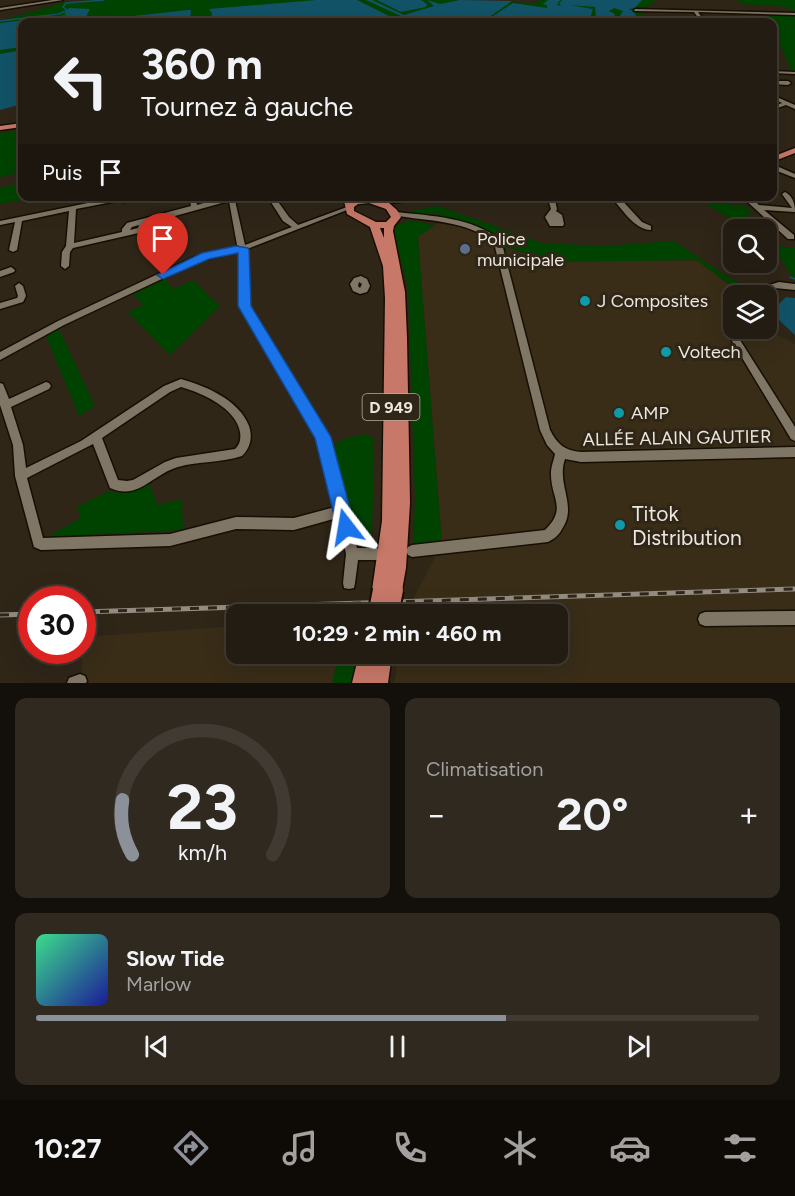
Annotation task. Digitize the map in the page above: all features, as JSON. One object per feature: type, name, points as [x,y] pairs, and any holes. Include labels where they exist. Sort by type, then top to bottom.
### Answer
[{"type":"main road","points":[[0,129],[18,127]]},
{"type":"main road","points":[[777,158],[795,150]]},
{"type":"main road","points":[[371,201],[386,201]]},
{"type":"main road","points":[[393,218],[394,204],[403,201]]},
{"type":"main road","points":[[375,202],[393,218]]},
{"type":"main road","points":[[350,206],[374,225],[393,218]]},
{"type":"main road","name":"D 949","points":[[381,604],[388,590],[402,531],[400,290],[388,237],[393,218]]},
{"type":"main road","name":"D 949","points":[[374,225],[388,266],[392,298],[389,604]]},
{"type":"main road","points":[[362,683],[366,664]]},
{"type":"main road","points":[[378,683],[381,664]]},
{"type":"street","points":[[0,9],[61,0]]},
{"type":"street","points":[[681,1],[737,17]]},
{"type":"street","points":[[635,10],[699,6],[795,14]]},
{"type":"street","points":[[671,7],[714,6]]},
{"type":"street","points":[[777,72],[795,73]]},
{"type":"street","points":[[777,82],[788,82]]},
{"type":"street","points":[[777,98],[795,107]]},
{"type":"street","points":[[777,107],[786,103]]},
{"type":"street","points":[[777,168],[795,176]]},
{"type":"street","points":[[785,194],[795,208]]},
{"type":"street","points":[[0,223],[112,201]]},
{"type":"street","points":[[193,201],[195,209]]},
{"type":"street","points":[[70,246],[140,230],[143,228],[143,222],[172,216],[217,201]]},
{"type":"street","points":[[232,201],[242,248],[244,306],[323,437],[352,554],[349,584]]},
{"type":"street","points":[[274,201],[284,216],[297,228]]},
{"type":"street","points":[[552,201],[554,209],[552,212]]},
{"type":"street","points":[[619,201],[642,226],[648,228]]},
{"type":"street","points":[[749,201],[791,237]]},
{"type":"street","points":[[0,356],[61,323],[197,259],[242,248],[350,206]]},
{"type":"street","points":[[756,207],[795,208]]},
{"type":"street","points":[[65,266],[66,252],[70,246],[73,210]]},
{"type":"street","points":[[172,216],[176,235]]},
{"type":"street","points":[[393,218],[449,220],[485,233],[498,242],[545,430],[551,444],[561,453],[556,470],[563,515],[555,530],[548,536],[412,551]]},
{"type":"street","points":[[13,250],[18,219]]},
{"type":"street","points":[[0,274],[11,270]]},
{"type":"street","points":[[0,306],[20,300],[22,296],[19,286]]},
{"type":"street","points":[[777,286],[795,287]]},
{"type":"street","name":"ALLÉE ALAIN GAUTIER","points":[[735,339],[795,436]]},
{"type":"street","points":[[21,476],[96,437],[167,389],[181,383],[233,409],[245,430],[246,445],[238,453],[173,463],[130,486],[121,488],[114,484],[96,437]]},
{"type":"street","points":[[4,409],[46,386]]},
{"type":"street","points":[[0,387],[4,409],[18,446],[21,476],[38,543],[170,540],[236,523],[294,524],[342,511]]},
{"type":"street","name":"ALLÉE ALAIN GAUTIER","points":[[561,453],[581,457],[795,452]]},
{"type":"street","points":[[352,554],[377,554]]},
{"type":"street","points":[[705,619],[795,618]]},
{"type":"shaded area","points":[[447,217],[488,232],[503,246],[546,261],[698,261],[729,285],[723,285],[723,339],[777,339],[777,335],[795,344],[795,683],[394,683],[397,664],[568,664],[568,604],[411,604],[442,544],[418,236]]},
{"type":"shaded area","points":[[226,627],[226,664],[355,664],[350,683],[81,683],[82,664],[96,664],[96,636]]},
{"type":"green space","points":[[98,0],[460,0],[403,15],[403,18],[18,18],[18,51],[0,54],[0,21],[65,2]]},
{"type":"green space","points":[[542,0],[654,0],[655,2],[642,9],[645,18],[487,18],[508,2],[534,3]]},
{"type":"green space","points":[[737,0],[795,0],[795,11],[780,6],[742,4]]},
{"type":"green space","points":[[766,15],[795,15],[795,72],[792,72],[777,38],[777,18],[767,18]]},
{"type":"green space","points":[[18,131],[18,173],[0,177],[0,133]]},
{"type":"green space","points":[[18,184],[18,201],[0,204],[0,188]]},
{"type":"green space","points":[[702,201],[728,201],[731,205],[744,205],[747,209],[756,212],[745,213],[752,219],[731,219]]},
{"type":"green space","points":[[438,206],[542,243],[603,246],[674,241],[731,279],[745,285],[730,285],[697,260],[548,262],[507,247],[507,251],[504,250],[501,241],[488,232],[438,214],[409,214],[410,211]]},
{"type":"green space","points":[[405,222],[421,222],[434,226],[418,237],[442,544],[413,546],[415,500],[408,286],[393,231],[395,226]]},
{"type":"green space","points":[[777,242],[784,248],[795,247],[795,281],[778,254]]},
{"type":"green space","points":[[165,279],[174,289],[193,280],[220,306],[170,355],[128,312],[143,305],[133,294]]},
{"type":"green space","points":[[59,329],[95,406],[79,416],[46,336]]},
{"type":"green space","points":[[365,434],[374,439],[372,544],[371,549],[364,550],[354,537],[331,448],[344,439]]},
{"type":"green space","points":[[148,482],[158,505],[182,499],[183,530],[47,537],[81,518],[77,507],[109,491],[134,490]]},
{"type":"green space","points":[[337,664],[356,664],[351,683],[332,683]]},
{"type":"water","points":[[317,0],[357,0],[393,18],[211,18],[212,14],[209,9]]},
{"type":"water","points":[[366,0],[372,0],[404,15],[434,6],[427,0],[440,4],[460,0],[512,1],[488,18],[403,17]]},
{"type":"water","points":[[377,0],[421,0],[427,4],[426,7],[401,12]]},
{"type":"water","points":[[548,0],[560,0],[557,5],[561,6],[559,3],[562,0],[642,0],[635,8],[629,9],[635,12],[636,18],[619,18],[623,11],[614,8],[609,11],[615,14],[614,18],[596,18],[595,7],[570,5],[593,9],[591,16],[594,16],[593,18],[500,18],[503,15],[499,18],[490,18],[513,3],[547,8],[547,5],[543,4]]},
{"type":"water","points":[[69,8],[90,9],[86,17],[90,18],[42,18],[67,15],[64,14]]},
{"type":"water","points":[[191,10],[190,18],[90,18],[124,17]]},
{"type":"water","points":[[18,21],[18,48],[0,50],[0,23]]},
{"type":"water","points":[[18,51],[18,105],[0,110],[0,54]]},
{"type":"water","points":[[786,297],[795,298],[795,335],[780,321],[777,306]]},
{"type":"waterway","points":[[25,18],[59,14],[67,10],[63,7],[66,3],[104,0]]},
{"type":"waterway","points":[[0,21],[18,19]]},
{"type":"waterway","points":[[790,277],[795,279]]},
{"type":"railway","points":[[96,612],[795,589]]},
{"type":"railway","points":[[0,615],[18,614]]},
{"type":"place","name":"Police municipale","points":[[465,249]]},
{"type":"place","name":"J Composites","points":[[585,301]]},
{"type":"place","name":"Voltech","points":[[666,352]]},
{"type":"place","name":"AMP","points":[[619,413]]},
{"type":"place","name":"Titok Distribution","points":[[620,525]]},
{"type":"route","points":[[163,275],[206,256],[236,249],[244,250],[246,269],[244,306],[323,437],[346,527]]}]
